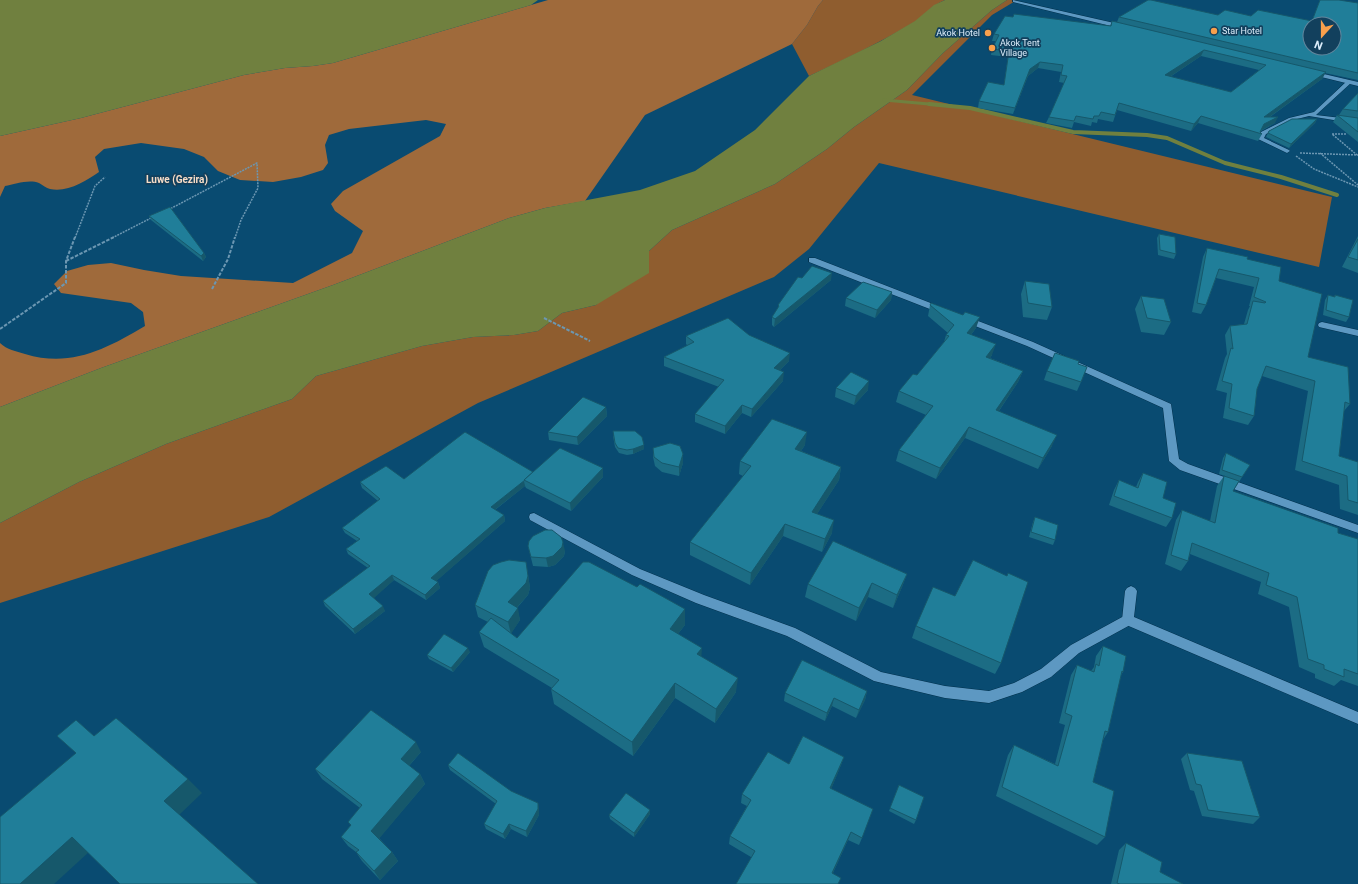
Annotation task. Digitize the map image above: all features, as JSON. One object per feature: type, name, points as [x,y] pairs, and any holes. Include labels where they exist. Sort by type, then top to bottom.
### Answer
[{"type":"street","points":[[1015,1],[1129,28]]},
{"type":"street","points":[[1303,71],[1358,84]]},
{"type":"street","points":[[1312,116],[1349,82]]},
{"type":"street","points":[[1287,151],[1261,139],[1263,133],[1291,119],[1312,116],[1358,122]]},
{"type":"street","points":[[812,260],[1030,344],[1168,406],[1174,461],[1184,467],[1358,529]]},
{"type":"street","points":[[1322,325],[1358,333]]},
{"type":"street","points":[[534,517],[636,572],[700,599],[791,632],[879,676],[945,692],[988,697],[1017,688],[1046,672],[1075,649],[1128,620]]},
{"type":"street","points":[[1128,620],[1130,591]]},
{"type":"street","points":[[1128,620],[1358,718]]},
{"type":"path","points":[[1351,134],[1332,134],[1358,155]]},
{"type":"path","points":[[1287,151],[1358,155]]},
{"type":"path","points":[[1287,151],[1314,169],[1358,186]]},
{"type":"path","points":[[1319,153],[1358,186]]},
{"type":"path","points":[[166,211],[257,163],[258,188],[241,220],[228,259],[212,289]]},
{"type":"path","points":[[0,329],[66,284],[66,261],[95,186],[105,177]]},
{"type":"path","points":[[66,261],[159,214]]},
{"type":"path","points":[[544,318],[590,341]]},
{"type":"shaded area","points":[[0,0],[538,0],[531,5],[333,63],[285,68],[244,75],[81,118],[0,136]]},
{"type":"shaded area","points":[[548,0],[823,0],[807,25],[792,44],[645,115],[585,201],[545,208],[509,218],[333,285],[101,368],[0,407],[0,343],[12,350],[25,354],[42,358],[58,359],[88,354],[102,349],[145,326],[143,312],[131,303],[61,293],[54,284],[67,271],[88,265],[111,263],[181,276],[293,283],[352,253],[363,231],[335,211],[331,204],[343,191],[440,136],[446,124],[426,120],[349,129],[329,135],[325,145],[328,163],[323,170],[301,177],[273,182],[240,180],[218,171],[204,157],[184,149],[141,143],[104,149],[95,157],[99,172],[70,188],[56,190],[49,189],[35,182],[22,182],[5,186],[0,197],[0,136],[81,118],[244,75],[285,68],[333,63]]},
{"type":"shaded area","points":[[823,0],[945,0],[900,30],[809,76],[792,44],[807,25]]},
{"type":"shaded area","points":[[945,0],[1007,0],[992,10],[943,53],[907,90],[854,127],[827,149],[775,184],[672,230],[649,251],[649,273],[596,305],[562,313],[538,331],[514,335],[473,337],[422,346],[316,376],[292,399],[166,444],[79,482],[0,523],[0,407],[101,368],[333,285],[509,218],[545,208],[640,190],[695,171],[755,130],[809,76],[881,41],[915,21],[934,5]]},
{"type":"shaded area","points":[[1007,0],[1017,0],[992,15],[912,95],[1332,197],[1319,267],[879,163],[809,249],[774,277],[478,403],[269,517],[0,603],[0,523],[79,482],[166,444],[292,399],[316,376],[422,346],[473,337],[514,335],[538,331],[562,313],[596,305],[649,251],[672,230],[775,184],[827,149],[854,127],[907,90],[943,53],[992,10]]},
{"type":"building","points":[[1148,0],[1218,15],[1225,10],[1251,16],[1258,10],[1302,19],[1302,56],[1342,56],[1342,16],[1314,16],[1320,0],[1339,0],[1358,3],[1358,73],[1119,17]]},
{"type":"building","points":[[1014,14],[1111,26],[1112,21],[1326,72],[1264,117],[1278,117],[1264,124],[1260,132],[1262,134],[1201,116],[1194,124],[1119,103],[1115,115],[1101,112],[1099,116],[1094,116],[1093,119],[1076,116],[1074,121],[1049,117],[1067,76],[1061,75],[1063,65],[1040,62],[1030,69],[1015,108],[979,101],[988,82],[1004,85],[1009,51],[992,49],[999,35],[994,34],[1005,16],[1013,17]],"holes":[[[1204,50],[1266,65],[1231,92],[1165,75]]]},
{"type":"building","points":[[1358,93],[1358,111],[1343,109]]},
{"type":"building","points":[[1337,115],[1358,118],[1358,132]]},
{"type":"building","points":[[1292,119],[1317,119],[1291,144],[1268,133],[1269,131]]},
{"type":"building","points":[[170,207],[204,253],[201,256],[149,216]]},
{"type":"building","points":[[1159,234],[1175,237],[1176,254],[1160,250]]},
{"type":"building","points":[[1358,239],[1358,260],[1348,257]]},
{"type":"building","points":[[1207,248],[1248,257],[1247,259],[1281,267],[1279,281],[1322,294],[1308,357],[1348,367],[1350,404],[1345,402],[1339,456],[1358,462],[1358,503],[1348,500],[1347,476],[1302,461],[1315,381],[1266,366],[1257,389],[1254,416],[1229,408],[1232,384],[1222,381],[1231,348],[1233,349],[1230,326],[1247,324],[1253,301],[1266,302],[1254,297],[1259,278],[1219,269],[1206,305],[1197,303]]},
{"type":"building","points":[[812,266],[832,273],[775,319],[772,317],[779,306],[778,305],[798,277],[802,278]]},
{"type":"building","points":[[1025,281],[1049,284],[1052,307],[1028,303]]},
{"type":"building","points":[[863,282],[892,292],[877,310],[846,298]]},
{"type":"building","points":[[1328,295],[1335,297],[1335,295],[1353,300],[1349,317],[1326,310]]},
{"type":"building","points":[[1141,296],[1164,299],[1171,322],[1147,318]]},
{"type":"building","points":[[931,303],[963,315],[965,312],[980,317],[967,333],[996,344],[986,357],[1023,371],[996,410],[1057,435],[1043,458],[969,427],[940,468],[899,450],[933,406],[899,391],[913,374],[917,375],[949,336],[946,335],[954,325],[930,305]]},
{"type":"building","points":[[728,318],[749,335],[790,353],[774,368],[784,372],[752,409],[742,405],[725,426],[695,414],[724,380],[664,357],[694,342],[686,336]]},
{"type":"building","points":[[1055,353],[1079,361],[1078,364],[1087,367],[1081,382],[1047,371]]},
{"type":"building","points":[[851,372],[869,381],[856,396],[836,388]]},
{"type":"building","points":[[583,397],[606,407],[577,437],[548,432]]},
{"type":"building","points":[[772,419],[807,432],[795,449],[841,467],[812,512],[834,520],[825,539],[785,524],[751,573],[690,542],[751,466],[740,461]]},
{"type":"building","points":[[613,431],[635,431],[642,437],[644,445],[627,450],[618,448],[615,443]]},
{"type":"building","points":[[465,432],[533,472],[491,507],[504,515],[431,578],[438,582],[425,595],[392,575],[369,594],[383,606],[353,629],[323,601],[370,566],[346,549],[360,539],[342,528],[380,499],[360,482],[386,466],[404,479]]},
{"type":"building","points":[[670,443],[680,446],[683,454],[679,467],[662,463],[654,457],[653,448]]},
{"type":"building","points":[[560,448],[603,468],[570,503],[524,480]]},
{"type":"building","points":[[1226,453],[1250,465],[1242,477],[1222,470]]},
{"type":"building","points":[[1143,473],[1167,482],[1163,498],[1176,503],[1172,518],[1114,496],[1119,480],[1138,488]]},
{"type":"building","points":[[1224,476],[1239,481],[1233,491],[1338,528],[1338,533],[1358,539],[1358,674],[1344,669],[1344,677],[1324,669],[1324,665],[1308,659],[1297,597],[1266,585],[1269,573],[1192,543],[1188,561],[1171,555],[1182,510],[1215,523]]},
{"type":"building","points":[[1035,517],[1058,525],[1055,540],[1031,532]]},
{"type":"building","points":[[545,530],[552,530],[561,537],[563,542],[562,547],[553,556],[546,558],[531,557],[528,546],[529,541],[533,536]]},
{"type":"building","points":[[833,541],[907,574],[897,595],[872,583],[859,608],[808,584]]},
{"type":"building","points":[[509,560],[526,562],[528,576],[526,583],[508,602],[518,608],[508,622],[475,605],[488,571],[493,565]]},
{"type":"building","points":[[973,560],[1007,576],[1008,573],[1028,582],[1001,663],[916,626],[933,587],[955,596]]},
{"type":"building","points":[[583,562],[589,562],[637,587],[640,584],[685,609],[670,629],[702,648],[697,654],[738,678],[716,709],[675,683],[632,742],[551,689],[559,680],[479,632],[491,618],[517,638]]},
{"type":"building","points":[[444,634],[468,648],[451,668],[427,655]]},
{"type":"building","points":[[1103,646],[1126,656],[1108,732],[1105,731],[1093,782],[1114,791],[1105,837],[1002,787],[1014,745],[1058,766],[1072,716],[1065,713],[1077,665],[1094,672],[1096,664],[1099,666]]},
{"type":"building","points":[[802,660],[867,691],[859,710],[834,698],[827,713],[785,693]]},
{"type":"building","points":[[371,710],[416,742],[401,759],[420,774],[371,831],[392,852],[374,871],[356,852],[359,850],[341,837],[351,825],[348,822],[362,805],[315,769]]},
{"type":"building","points":[[116,718],[188,779],[164,801],[258,884],[120,884],[72,837],[20,884],[0,884],[0,817],[76,753],[57,736],[76,720],[94,736]]},
{"type":"building","points":[[803,736],[844,757],[830,788],[873,809],[862,838],[851,832],[832,873],[841,878],[838,884],[736,884],[755,851],[730,836],[751,800],[742,794],[768,752],[789,764]]},
{"type":"building","points":[[458,753],[511,791],[538,803],[538,809],[526,831],[509,824],[503,834],[484,824],[497,801],[448,765]]},
{"type":"building","points":[[1187,753],[1242,761],[1260,817],[1208,810],[1201,785],[1196,784]]},
{"type":"building","points":[[899,785],[924,797],[916,820],[890,808]]},
{"type":"building","points":[[626,793],[650,810],[634,833],[609,815]]},
{"type":"building","points":[[1126,843],[1162,862],[1160,872],[1183,884],[1117,883]]},
{"type":"waterway","points":[[884,100],[931,104]]},
{"type":"waterway","points":[[931,104],[940,105]]},
{"type":"waterway","points":[[931,104],[970,108],[1073,132],[1147,135],[1167,138],[1225,163],[1281,177],[1337,195]]},
{"type":"place","name":"Star Hotel","points":[[1214,31]]},
{"type":"place","name":"Akok Hotel","points":[[988,33]]},
{"type":"place","name":"Akok Tent Village","points":[[992,48]]},
{"type":"district","name":"Luwe (Gezira)","points":[[177,179]]}]
